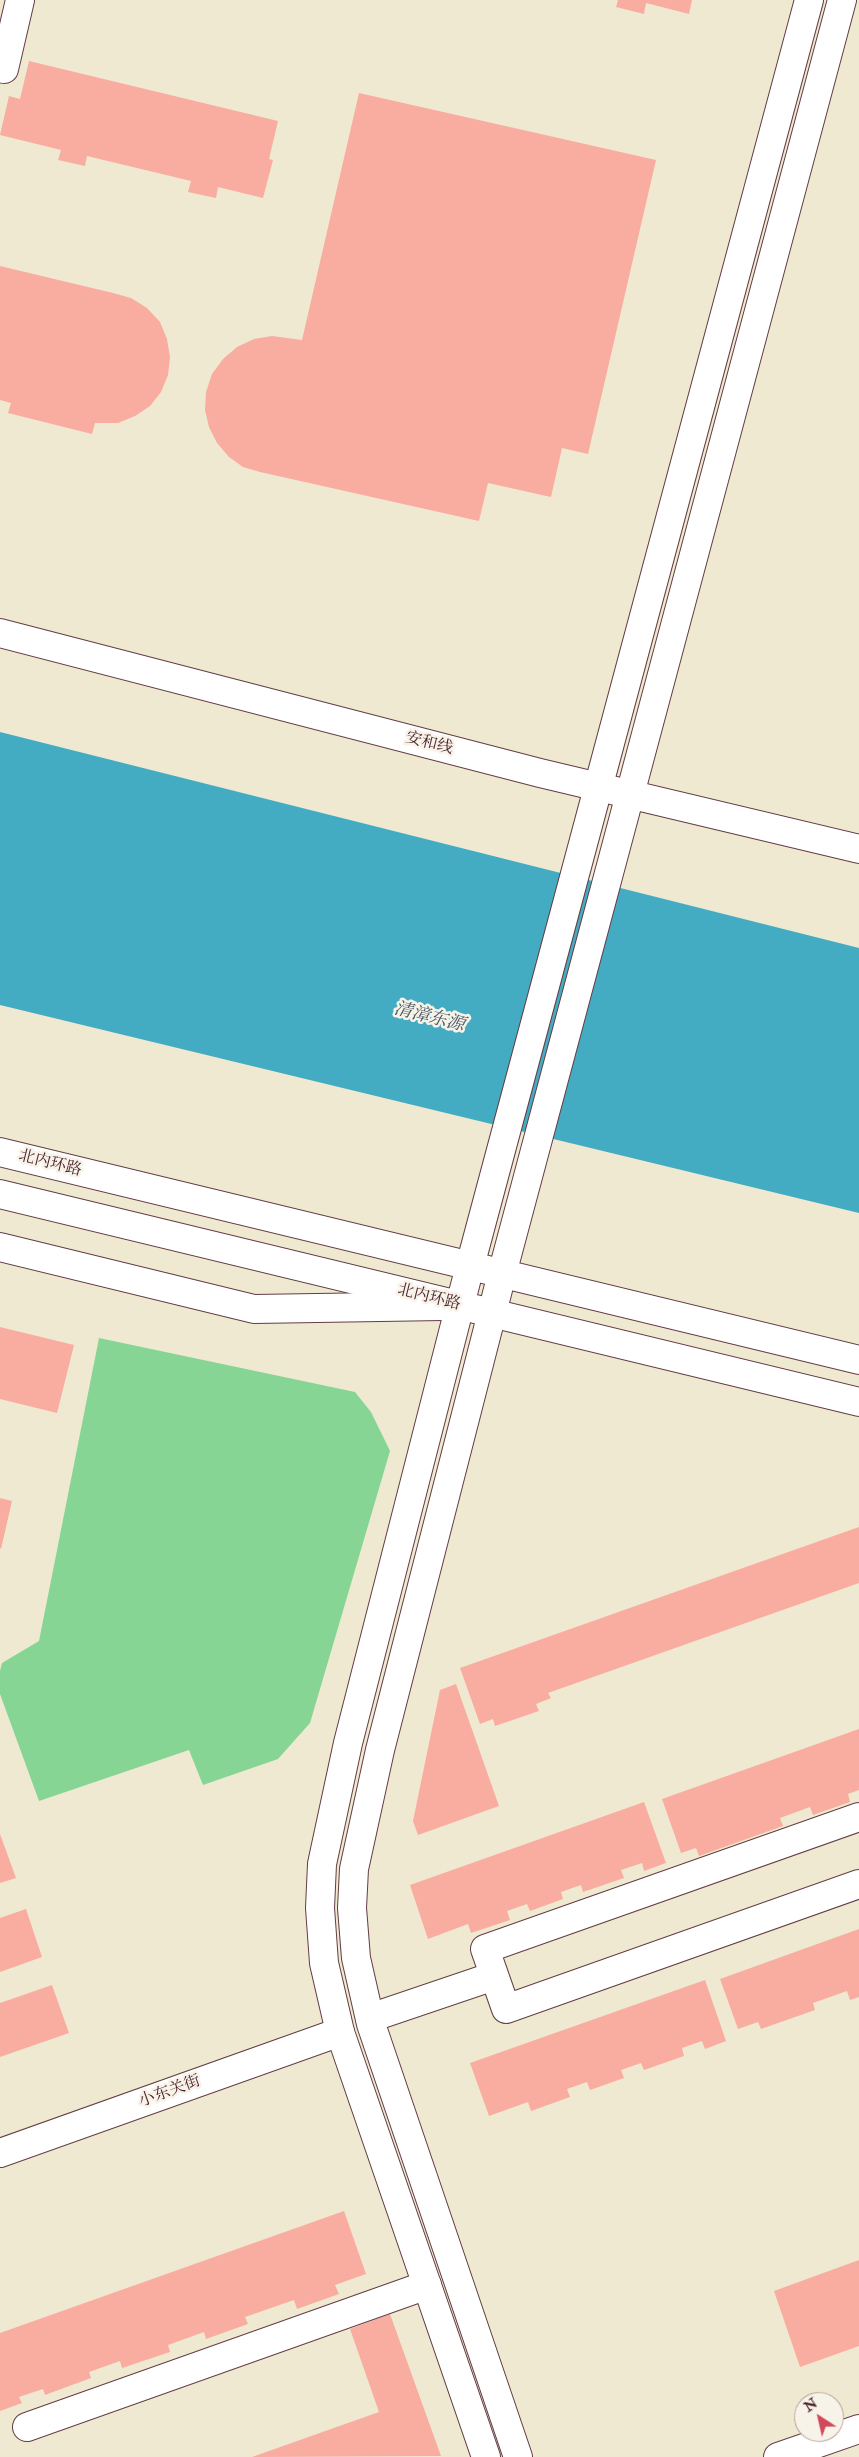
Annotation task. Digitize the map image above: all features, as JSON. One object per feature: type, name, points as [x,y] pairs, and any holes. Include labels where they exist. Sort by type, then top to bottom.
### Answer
[{"type":"main road","points":[[4,69],[20,0]]},
{"type":"main road","points":[[486,2457],[340,2032],[324,1963],[320,1908],[322,1864],[348,1743],[470,1266],[809,0]]},
{"type":"main road","points":[[518,2457],[396,2103],[370,2018],[356,1958],[352,1908],[354,1869],[380,1750],[502,1274],[842,0]]},
{"type":"main road","name":"安和线","points":[[0,633],[598,787],[859,849]]},
{"type":"main road","name":"北内环路","points":[[0,1152],[859,1360]]},
{"type":"main road","name":"北内环路","points":[[0,1194],[859,1402]]},
{"type":"main road","points":[[0,1247],[254,1309],[460,1306]]},
{"type":"main road","points":[[859,1817],[485,1949],[506,2009],[859,1884]]},
{"type":"main road","points":[[370,2018],[494,1976]]},
{"type":"main road","name":"小东关街","points":[[0,2153],[340,2032]]},
{"type":"main road","points":[[27,2427],[427,2285]]},
{"type":"main road","points":[[778,2457],[859,2429]]},
{"type":"green space","points":[[99,1338],[355,1392],[371,1412],[390,1451],[310,1723],[278,1759],[203,1785],[189,1750],[39,1801],[0,1694],[0,1671],[2,1663],[39,1641]]},
{"type":"water","name":"清漳东源","points":[[0,732],[859,948],[859,1213],[0,1005]]},
{"type":"building","points":[[618,0],[692,0],[689,14],[646,3],[644,14],[616,7]]},
{"type":"building","points":[[29,61],[278,121],[269,159],[273,160],[263,198],[218,187],[216,198],[188,192],[191,181],[87,156],[85,166],[58,160],[61,150],[0,135],[9,96],[20,99]]},
{"type":"building","points":[[359,93],[656,160],[588,454],[562,448],[551,497],[488,483],[479,521],[243,467],[229,457],[217,443],[209,427],[205,410],[206,392],[212,374],[223,359],[237,347],[254,339],[272,336],[302,340]]},
{"type":"building","points":[[0,266],[131,298],[147,308],[160,322],[167,339],[170,357],[168,375],[161,392],[150,406],[135,416],[118,423],[95,423],[92,434],[8,413],[11,403],[0,400]]},
{"type":"building","points":[[0,1327],[74,1345],[57,1413],[0,1399]]},
{"type":"building","points":[[0,1498],[12,1501],[1,1549],[0,1548]]},
{"type":"building","points":[[859,1527],[859,1583],[548,1693],[551,1698],[536,1704],[539,1711],[495,1726],[493,1719],[480,1724],[460,1668]]},
{"type":"building","points":[[456,1684],[499,1806],[418,1835],[413,1821],[440,1690]]},
{"type":"building","points":[[859,1729],[859,1790],[848,1794],[850,1802],[813,1815],[810,1807],[780,1818],[783,1826],[699,1856],[696,1848],[681,1853],[662,1799]]},
{"type":"building","points":[[644,1802],[666,1863],[644,1871],[642,1863],[621,1870],[624,1878],[583,1892],[581,1885],[561,1892],[563,1899],[530,1911],[527,1904],[507,1911],[510,1920],[471,1933],[468,1924],[428,1939],[410,1885]]},
{"type":"building","points":[[0,1834],[16,1878],[0,1883]]},
{"type":"building","points":[[26,1909],[42,1957],[0,1972],[0,1918]]},
{"type":"building","points":[[859,1929],[859,1997],[850,2000],[847,1991],[813,2003],[815,2010],[761,2029],[758,2022],[738,2029],[720,1979]]},
{"type":"building","points":[[705,1980],[726,2041],[705,2049],[702,2041],[682,2048],[684,2056],[644,2070],[641,2063],[621,2070],[624,2078],[590,2090],[587,2082],[567,2089],[570,2097],[531,2111],[528,2102],[489,2116],[470,2063]]},
{"type":"building","points":[[52,1985],[69,2033],[0,2057],[0,2003]]},
{"type":"building","points":[[344,2211],[366,2274],[335,2285],[339,2294],[297,2309],[294,2300],[245,2317],[248,2324],[206,2339],[204,2332],[168,2345],[170,2352],[122,2368],[120,2361],[89,2372],[91,2378],[45,2395],[43,2389],[19,2397],[22,2403],[0,2411],[0,2333]]},
{"type":"building","points":[[859,2260],[859,2346],[800,2367],[774,2291]]},
{"type":"building","points":[[390,2314],[441,2456],[252,2457],[379,2412],[350,2329]]}]
